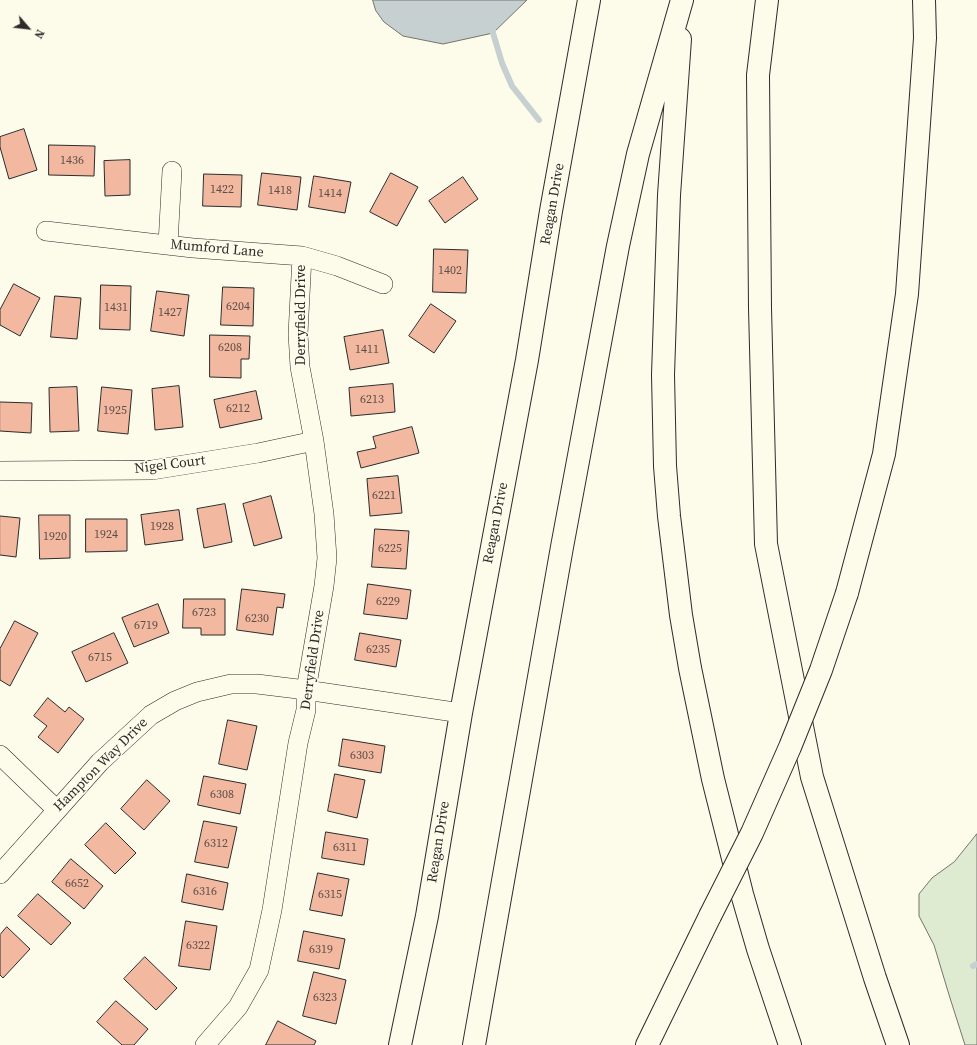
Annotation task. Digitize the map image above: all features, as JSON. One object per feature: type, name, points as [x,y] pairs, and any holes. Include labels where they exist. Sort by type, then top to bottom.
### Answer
[{"type":"main road","name":"Reagan Drive","points":[[400,1045],[427,916],[461,714],[527,360],[551,211],[589,0]]},
{"type":"main road","points":[[474,1045],[562,546],[618,246],[638,154],[683,0]]},
{"type":"main road","points":[[683,0],[669,195],[663,368],[665,466],[669,516],[688,661],[713,779],[750,921],[790,1045]]},
{"type":"main road","points":[[767,0],[758,75],[760,308],[766,544],[812,777],[875,978],[898,1045]]},
{"type":"main road","points":[[647,1045],[752,833],[790,747],[821,670],[846,593],[884,454],[907,294],[925,38],[924,0]]},
{"type":"street","points":[[168,244],[172,171]]},
{"type":"street","name":"Mumford Lane","points":[[46,231],[193,248],[302,256],[337,266],[384,284]]},
{"type":"street","name":"Derryfield Drive","points":[[205,1045],[238,1007],[259,970],[272,910],[298,744],[306,710],[306,690],[324,586],[327,558],[324,514],[314,441],[300,367],[298,334],[302,256]]},
{"type":"street","name":"Nigel Court","points":[[0,471],[152,470],[258,453],[314,441]]},
{"type":"street","name":"Hampton Way Drive","points":[[0,874],[100,762],[151,715],[175,701],[197,692],[231,684],[257,684],[461,714]]},
{"type":"street","points":[[0,755],[57,810]]},
{"type":"green space","points":[[977,834],[977,1045],[965,1045],[934,945],[919,916],[919,894],[932,878],[954,862]]},
{"type":"shaded area","points":[[373,0],[527,0],[493,33],[443,44],[403,36],[384,22],[376,11]]},
{"type":"building","points":[[24,129],[37,170],[9,179],[0,147],[0,137]]},
{"type":"building","points":[[49,145],[95,146],[94,176],[49,175]]},
{"type":"building","points":[[130,160],[130,195],[105,196],[104,161]]},
{"type":"building","points":[[262,173],[301,177],[297,210],[258,205]]},
{"type":"building","points":[[391,173],[418,187],[397,226],[370,212]]},
{"type":"building","points":[[204,174],[242,175],[241,207],[203,206]]},
{"type":"building","points":[[314,176],[351,182],[345,213],[309,207]]},
{"type":"building","points":[[463,177],[478,199],[445,223],[429,201]]},
{"type":"building","points":[[434,249],[468,250],[466,293],[433,292]]},
{"type":"building","points":[[14,284],[40,298],[20,336],[0,325],[0,310]]},
{"type":"building","points":[[101,285],[131,286],[130,330],[100,329]]},
{"type":"building","points":[[223,287],[254,288],[253,326],[221,325]]},
{"type":"building","points":[[157,291],[189,295],[184,336],[151,331]]},
{"type":"building","points":[[55,296],[81,298],[77,339],[51,337]]},
{"type":"building","points":[[431,304],[456,321],[434,353],[409,336]]},
{"type":"building","points":[[383,330],[389,363],[350,370],[344,337]]},
{"type":"building","points":[[210,335],[250,336],[249,359],[241,359],[241,378],[210,377]]},
{"type":"building","points":[[393,384],[395,412],[351,416],[349,388]]},
{"type":"building","points":[[179,386],[183,427],[155,430],[152,389]]},
{"type":"building","points":[[77,387],[79,431],[50,432],[49,388]]},
{"type":"building","points":[[102,387],[132,390],[128,434],[98,431]]},
{"type":"building","points":[[256,391],[262,419],[220,428],[214,400]]},
{"type":"building","points":[[0,402],[32,403],[31,433],[0,431]]},
{"type":"building","points":[[412,427],[419,453],[361,468],[357,452],[376,448],[373,437]]},
{"type":"building","points":[[398,476],[402,513],[370,516],[367,479]]},
{"type":"building","points":[[271,496],[282,538],[254,546],[243,504]]},
{"type":"building","points":[[225,504],[232,542],[204,548],[197,509]]},
{"type":"building","points":[[179,510],[183,540],[145,545],[141,515]]},
{"type":"building","points":[[39,515],[70,515],[70,558],[40,559]]},
{"type":"building","points":[[0,516],[20,518],[16,557],[0,555]]},
{"type":"building","points":[[86,519],[127,519],[127,551],[86,552]]},
{"type":"building","points":[[375,529],[409,531],[406,569],[372,567]]},
{"type":"building","points":[[368,584],[411,590],[407,619],[364,614]]},
{"type":"building","points":[[242,589],[285,594],[283,608],[277,607],[273,635],[237,630]]},
{"type":"building","points":[[184,599],[225,599],[225,635],[201,635],[201,628],[183,628]]},
{"type":"building","points":[[158,604],[169,633],[134,647],[122,618]]},
{"type":"building","points":[[15,621],[38,633],[10,686],[0,680],[0,649]]},
{"type":"building","points":[[114,633],[128,663],[86,682],[72,652]]},
{"type":"building","points":[[360,633],[401,640],[396,667],[355,660]]},
{"type":"building","points":[[48,698],[65,712],[69,707],[84,719],[58,753],[38,737],[47,726],[34,716]]},
{"type":"building","points":[[228,720],[257,726],[247,770],[219,764]]},
{"type":"building","points":[[343,739],[385,746],[381,773],[339,766]]},
{"type":"building","points":[[335,774],[365,780],[357,818],[328,811]]},
{"type":"building","points":[[204,776],[246,784],[240,814],[198,805]]},
{"type":"building","points":[[147,780],[170,801],[144,830],[121,809]]},
{"type":"building","points":[[204,821],[237,827],[228,868],[195,862]]},
{"type":"building","points":[[106,823],[136,853],[115,874],[85,845]]},
{"type":"building","points":[[326,832],[368,839],[364,865],[322,858]]},
{"type":"building","points":[[71,859],[103,886],[84,909],[52,882]]},
{"type":"building","points":[[318,873],[349,879],[342,916],[310,910]]},
{"type":"building","points":[[187,874],[228,883],[223,910],[182,902]]},
{"type":"building","points":[[38,894],[71,923],[51,945],[18,916]]},
{"type":"building","points":[[186,921],[217,926],[210,970],[179,966]]},
{"type":"building","points":[[7,927],[30,949],[3,978],[0,975],[0,935]]},
{"type":"building","points":[[304,931],[345,939],[339,969],[298,961]]},
{"type":"building","points":[[145,957],[177,988],[156,1010],[124,979]]},
{"type":"building","points":[[314,972],[346,980],[336,1024],[303,1016]]},
{"type":"building","points":[[116,1001],[148,1029],[134,1045],[122,1045],[97,1022]]},
{"type":"building","points":[[278,1021],[316,1041],[314,1045],[266,1045]]},
{"type":"waterway","points":[[493,26],[493,33],[502,63],[512,86],[539,120]]},
{"type":"waterway","points":[[973,966],[977,964]]}]
